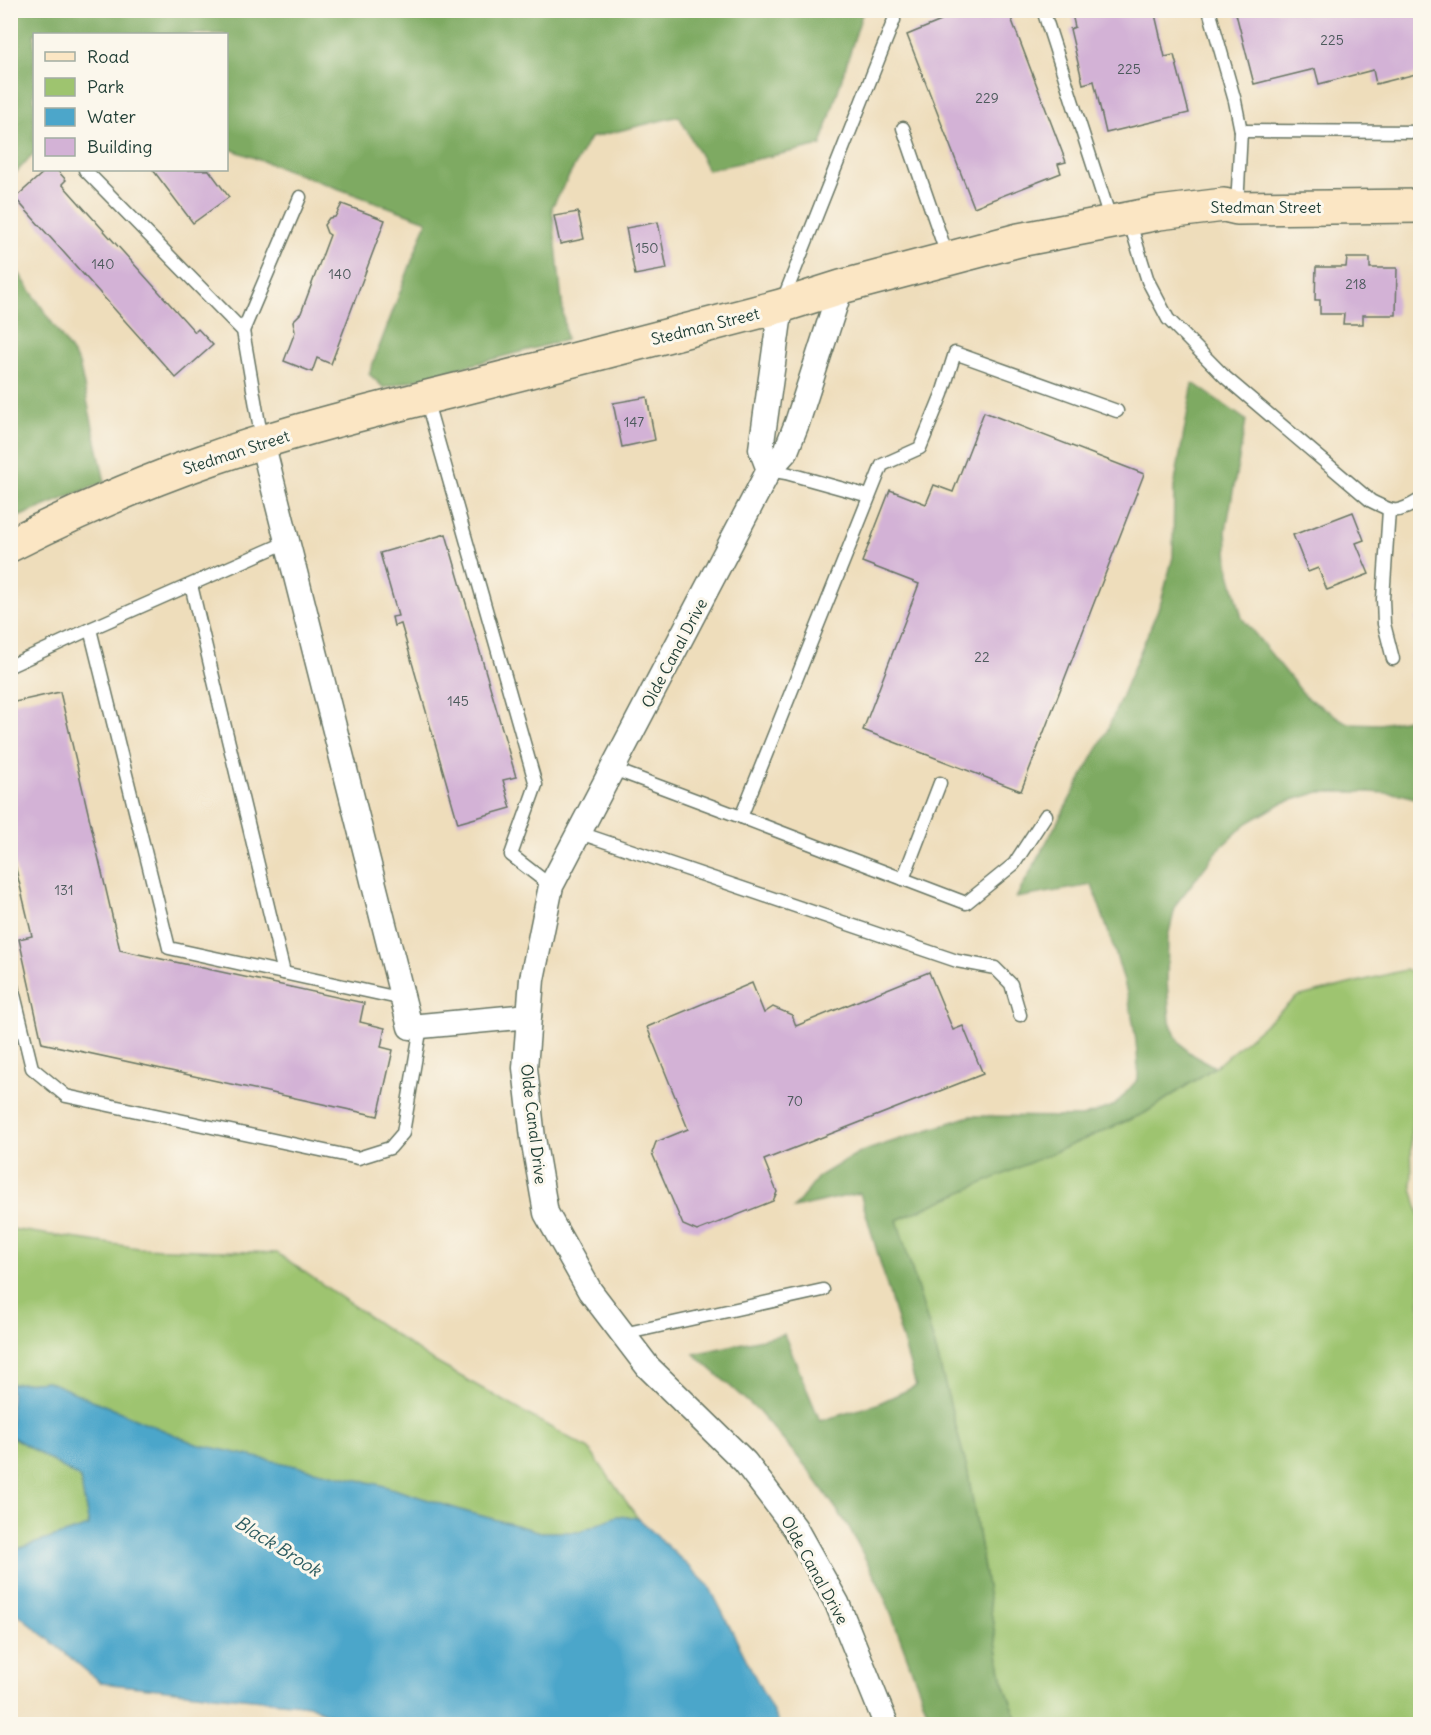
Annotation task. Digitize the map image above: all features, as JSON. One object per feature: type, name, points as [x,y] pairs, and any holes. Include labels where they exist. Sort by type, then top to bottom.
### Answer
[{"type":"main road","name":"Stedman Street","points":[[10,545],[62,518],[111,497],[210,459],[262,442],[781,306],[841,287],[1018,240],[1159,213],[1224,205],[1237,208],[1420,206]]},
{"type":"street","name":"Olde Canal Drive","points":[[841,287],[786,451],[769,470],[551,886],[532,979],[525,1068],[533,1138],[546,1213],[590,1291],[648,1366],[745,1462],[795,1528],[837,1604],[886,1725]]},
{"type":"street","points":[[769,470],[761,449],[781,306]]},
{"type":"street","points":[[262,442],[410,1027],[529,1017]]},
{"type":"lane","points":[[1043,10],[1120,220],[1168,319],[1225,377],[1371,501],[1389,510],[1403,510],[1420,500]]},
{"type":"lane","points":[[1209,10],[1235,101],[1241,131],[1237,208]]},
{"type":"lane","points":[[781,306],[894,20]]},
{"type":"lane","points":[[903,128],[948,259]]},
{"type":"lane","points":[[1241,131],[1420,132]]},
{"type":"lane","points":[[86,171],[243,331]]},
{"type":"lane","points":[[262,442],[243,331],[300,197]]},
{"type":"lane","points":[[741,817],[882,465],[920,448],[942,394],[955,353],[1117,411]]},
{"type":"lane","points":[[425,398],[536,785],[511,855],[551,886]]},
{"type":"lane","points":[[769,470],[869,496]]},
{"type":"lane","points":[[1389,510],[1383,599],[1384,624],[1393,659]]},
{"type":"lane","points":[[10,666],[287,542]]},
{"type":"lane","points":[[191,585],[284,973]]},
{"type":"lane","points":[[90,629],[169,948],[403,999]]},
{"type":"lane","points":[[614,769],[966,903],[1014,864],[1046,815]]},
{"type":"lane","points":[[903,879],[940,783]]},
{"type":"lane","points":[[580,833],[957,961],[995,968],[1011,984],[1020,1015]]},
{"type":"lane","points":[[10,978],[32,1068],[66,1096],[358,1158],[390,1148],[403,1133],[421,1026]]},
{"type":"lane","points":[[623,1334],[823,1290]]},
{"type":"green space","points":[[11,10],[863,10],[821,145],[708,170],[679,116],[590,138],[552,207],[566,340],[384,388],[369,374],[427,221],[228,148],[228,33],[33,33],[33,154],[11,178]]},
{"type":"green space","points":[[10,257],[79,363],[105,482],[18,517],[10,495]]},
{"type":"green space","points":[[1193,383],[1246,420],[1226,530],[1228,565],[1242,618],[1306,697],[1347,723],[1380,724],[1420,717],[1420,800],[1401,794],[1320,792],[1282,803],[1247,823],[1220,848],[1176,904],[1168,937],[1167,981],[1170,1021],[1177,1039],[1188,1052],[1215,1067],[1145,1113],[897,1220],[934,1343],[968,1473],[1002,1678],[1019,1724],[932,1724],[884,1595],[849,1527],[808,1469],[758,1411],[694,1354],[784,1334],[820,1421],[877,1404],[916,1386],[860,1193],[794,1208],[818,1177],[858,1153],[970,1116],[1082,1117],[1115,1105],[1138,1079],[1130,1005],[1092,885],[1016,898],[1107,731],[1161,602],[1173,557],[1174,487]]},
{"type":"green space","points":[[1405,970],[1420,975],[1420,1057],[1414,1088],[1411,1135],[1412,1188],[1420,1217],[1420,1724],[1019,1724],[1002,1678],[968,1473],[934,1343],[897,1220],[1145,1113],[1215,1067],[1297,997]]},
{"type":"green space","points":[[11,1229],[139,1248],[277,1253],[430,1359],[589,1449],[638,1518],[617,1516],[579,1532],[541,1532],[381,1485],[196,1444],[47,1381],[11,1384]]},
{"type":"green space","points":[[11,1436],[80,1478],[89,1526],[11,1551]]},
{"type":"water","name":"Black Brook","points":[[47,1381],[196,1444],[381,1485],[541,1532],[579,1532],[617,1516],[638,1518],[709,1586],[779,1724],[348,1724],[309,1705],[101,1683],[11,1608],[11,1551],[89,1526],[80,1478],[11,1436],[11,1384]]},
{"type":"building","points":[[939,10],[1008,10],[1066,162],[1058,164],[1061,173],[974,207],[907,35],[941,21],[937,11]]},
{"type":"building","points":[[1071,10],[1154,10],[1165,57],[1174,55],[1189,113],[1106,133],[1094,81],[1083,84],[1070,29],[1075,27]]},
{"type":"building","points":[[1235,10],[1420,10],[1420,73],[1376,84],[1373,70],[1319,84],[1315,69],[1254,84]]},
{"type":"building","points":[[45,171],[58,171],[66,180],[62,184],[195,332],[198,329],[213,345],[176,378],[15,198]]},
{"type":"building","points":[[154,171],[210,171],[229,197],[193,223]]},
{"type":"building","points":[[342,204],[385,220],[331,364],[317,358],[312,372],[284,361],[295,332],[293,321],[301,313],[330,235],[324,225],[329,218],[335,217]]},
{"type":"building","points":[[578,212],[584,239],[560,244],[554,216]]},
{"type":"building","points":[[658,222],[667,269],[635,275],[626,228]]},
{"type":"building","points":[[1347,258],[1370,258],[1370,268],[1397,268],[1396,315],[1363,315],[1363,324],[1343,324],[1344,314],[1320,314],[1320,300],[1315,300],[1316,267],[1346,267]]},
{"type":"building","points":[[647,397],[655,440],[622,447],[613,403]]},
{"type":"building","points":[[984,412],[1144,474],[1021,791],[863,730],[919,584],[862,562],[890,490],[926,504],[934,485],[953,492]]},
{"type":"building","points":[[1353,512],[1364,540],[1356,543],[1369,574],[1327,590],[1318,568],[1308,572],[1293,535]]},
{"type":"building","points":[[446,534],[516,777],[503,780],[511,808],[458,823],[401,624],[394,626],[392,617],[398,616],[380,553]]},
{"type":"building","points":[[1420,616],[1420,634],[1415,618]]},
{"type":"building","points":[[60,692],[120,950],[364,1003],[360,1022],[385,1028],[381,1047],[393,1050],[378,1116],[42,1043],[19,939],[32,936],[10,844],[10,703]]},
{"type":"building","points":[[929,972],[953,1030],[963,1026],[983,1074],[764,1160],[777,1192],[773,1201],[697,1231],[683,1225],[652,1153],[656,1142],[688,1129],[647,1027],[752,983],[764,1013],[773,1007],[792,1015],[796,1026]]}]
